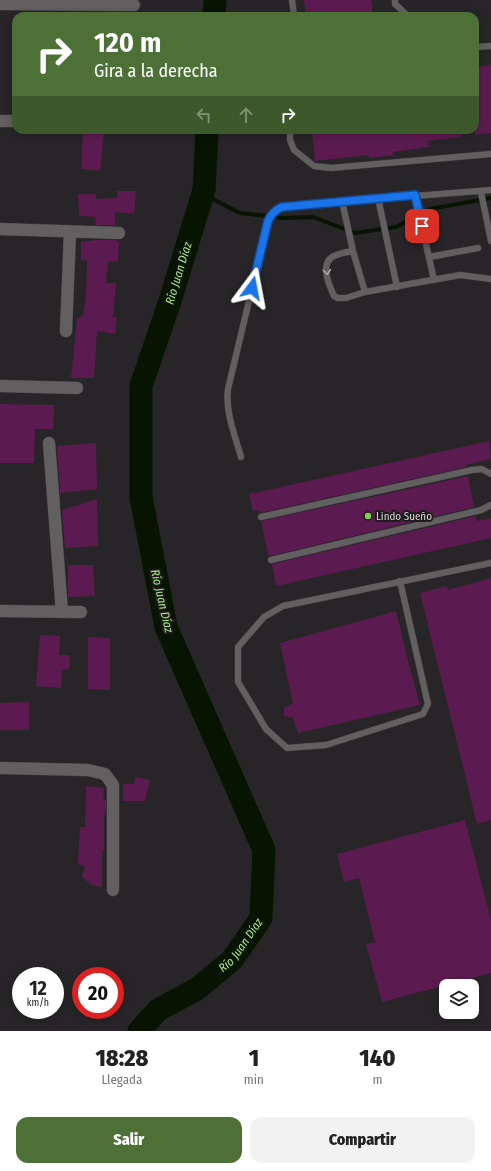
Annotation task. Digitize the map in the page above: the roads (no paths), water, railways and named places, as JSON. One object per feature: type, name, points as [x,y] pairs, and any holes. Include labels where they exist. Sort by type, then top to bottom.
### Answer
[{"type":"street","points":[[0,4],[134,5]]},
{"type":"street","points":[[0,121],[12,121]]},
{"type":"street","points":[[0,229],[119,233]]},
{"type":"street","points":[[66,330],[70,232]]},
{"type":"street","points":[[0,386],[76,388]]},
{"type":"street","points":[[48,443],[62,612]]},
{"type":"street","points":[[0,611],[82,612]]},
{"type":"street","points":[[0,768],[88,770],[105,774],[113,784],[113,890]]},
{"type":"lane","points":[[292,0],[294,12]]},
{"type":"lane","points":[[395,0],[395,4],[404,12]]},
{"type":"lane","points":[[479,47],[491,46]]},
{"type":"lane","points":[[290,134],[290,140],[294,150],[314,166],[331,168],[491,154]]},
{"type":"lane","points":[[240,457],[228,411],[228,389],[268,221],[271,215],[282,207],[491,190]]},
{"type":"lane","points":[[481,192],[491,241]]},
{"type":"lane","points":[[415,195],[434,280]]},
{"type":"lane","points":[[378,198],[397,287]]},
{"type":"lane","points":[[342,201],[353,251],[365,292]]},
{"type":"lane","points":[[429,257],[478,248]]},
{"type":"lane","points":[[353,251],[333,256],[326,266],[326,273],[334,296],[338,298],[346,298],[365,292],[460,275],[491,279]]},
{"type":"lane","points":[[261,517],[472,470],[482,469],[491,474]]},
{"type":"lane","points":[[271,560],[481,510],[491,505]]},
{"type":"lane","points":[[400,582],[428,704],[423,714],[326,745],[287,748],[266,729],[238,682],[238,647],[264,617],[283,606],[491,563]]},
{"type":"waterway","name":"Río Juan Díaz","points":[[214,12],[215,0]]},
{"type":"waterway","name":"Río Juan Díaz","points":[[139,1031],[158,1010],[197,989],[232,960],[261,918],[264,850],[166,627],[141,497],[141,386],[170,301],[204,190],[207,134]]},
{"type":"waterway","points":[[203,194],[240,213],[284,218],[313,217],[355,233],[396,227],[430,209],[491,198]]},
{"type":"place","name":"Lindo Sueño","points":[[368,516]]}]
